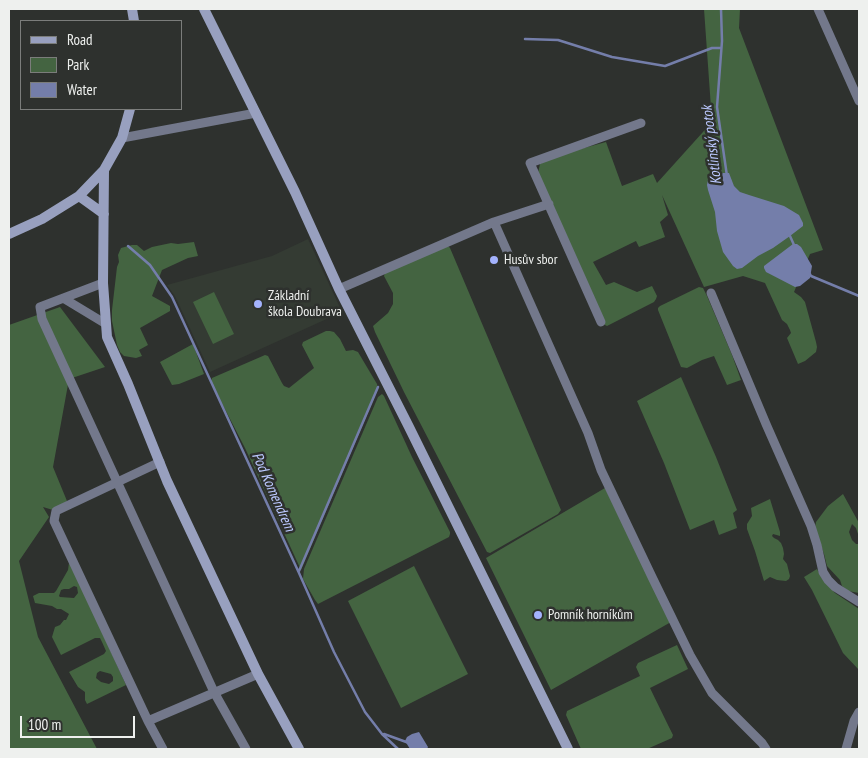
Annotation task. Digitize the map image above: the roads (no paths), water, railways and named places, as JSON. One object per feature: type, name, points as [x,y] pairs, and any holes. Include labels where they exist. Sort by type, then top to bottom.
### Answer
[{"type":"street","points":[[204,9],[295,192],[339,289],[568,749]]},
{"type":"street","points":[[818,9],[859,101]]},
{"type":"street","points":[[9,234],[42,219],[79,196],[104,170],[122,138],[130,110]]},
{"type":"street","points":[[122,138],[256,114]]},
{"type":"street","points":[[601,322],[530,163],[641,123]]},
{"type":"street","points":[[104,170],[103,283],[107,337],[168,481],[258,674],[299,749]]},
{"type":"street","points":[[79,196],[104,214]]},
{"type":"street","points":[[339,289],[494,222],[549,204]]},
{"type":"street","points":[[494,222],[588,433],[601,470],[690,655],[712,693],[766,749]]},
{"type":"street","points":[[103,283],[40,307],[42,319],[214,692],[246,749]]},
{"type":"street","points":[[711,293],[766,424],[812,526],[823,572],[835,587],[859,602]]},
{"type":"street","points":[[63,298],[106,324]]},
{"type":"street","points":[[160,462],[56,511],[54,521],[163,749]]},
{"type":"street","points":[[148,721],[258,674]]},
{"type":"street","points":[[846,749],[854,721],[859,712]]},
{"type":"water","points":[[729,173],[734,186],[740,192],[784,206],[799,215],[803,223],[803,226],[773,248],[742,268],[737,269],[723,252],[717,231],[715,212],[707,185],[708,180],[712,176]]},
{"type":"water","points":[[793,244],[801,247],[812,266],[810,278],[800,286],[795,287],[766,272],[764,268],[764,266]]},
{"type":"water","points":[[419,732],[428,747],[427,749],[410,749],[405,741],[407,737]]},
{"type":"waterway","name":"Kotlinský potok","points":[[721,9],[722,41],[717,107],[727,176]]},
{"type":"waterway","points":[[525,39],[558,40],[612,57],[665,66],[712,48],[721,48]]},
{"type":"waterway","name":"Kotlinský potok","points":[[788,235],[794,245]]},
{"type":"waterway","name":"Pod Komendrem","points":[[128,246],[150,265],[172,297],[334,652],[365,712],[382,734],[398,749]]},
{"type":"waterway","name":"Kotlinský potok","points":[[810,274],[859,296]]},
{"type":"waterway","points":[[299,571],[378,387]]},
{"type":"waterway","points":[[384,734],[409,743]]},
{"type":"place","name":"Husův sbor","points":[[494,260]]},
{"type":"place","name":"Základní škola Doubrava","points":[[258,304]]},
{"type":"place","name":"Pomník horníkům","points":[[538,615]]}]
